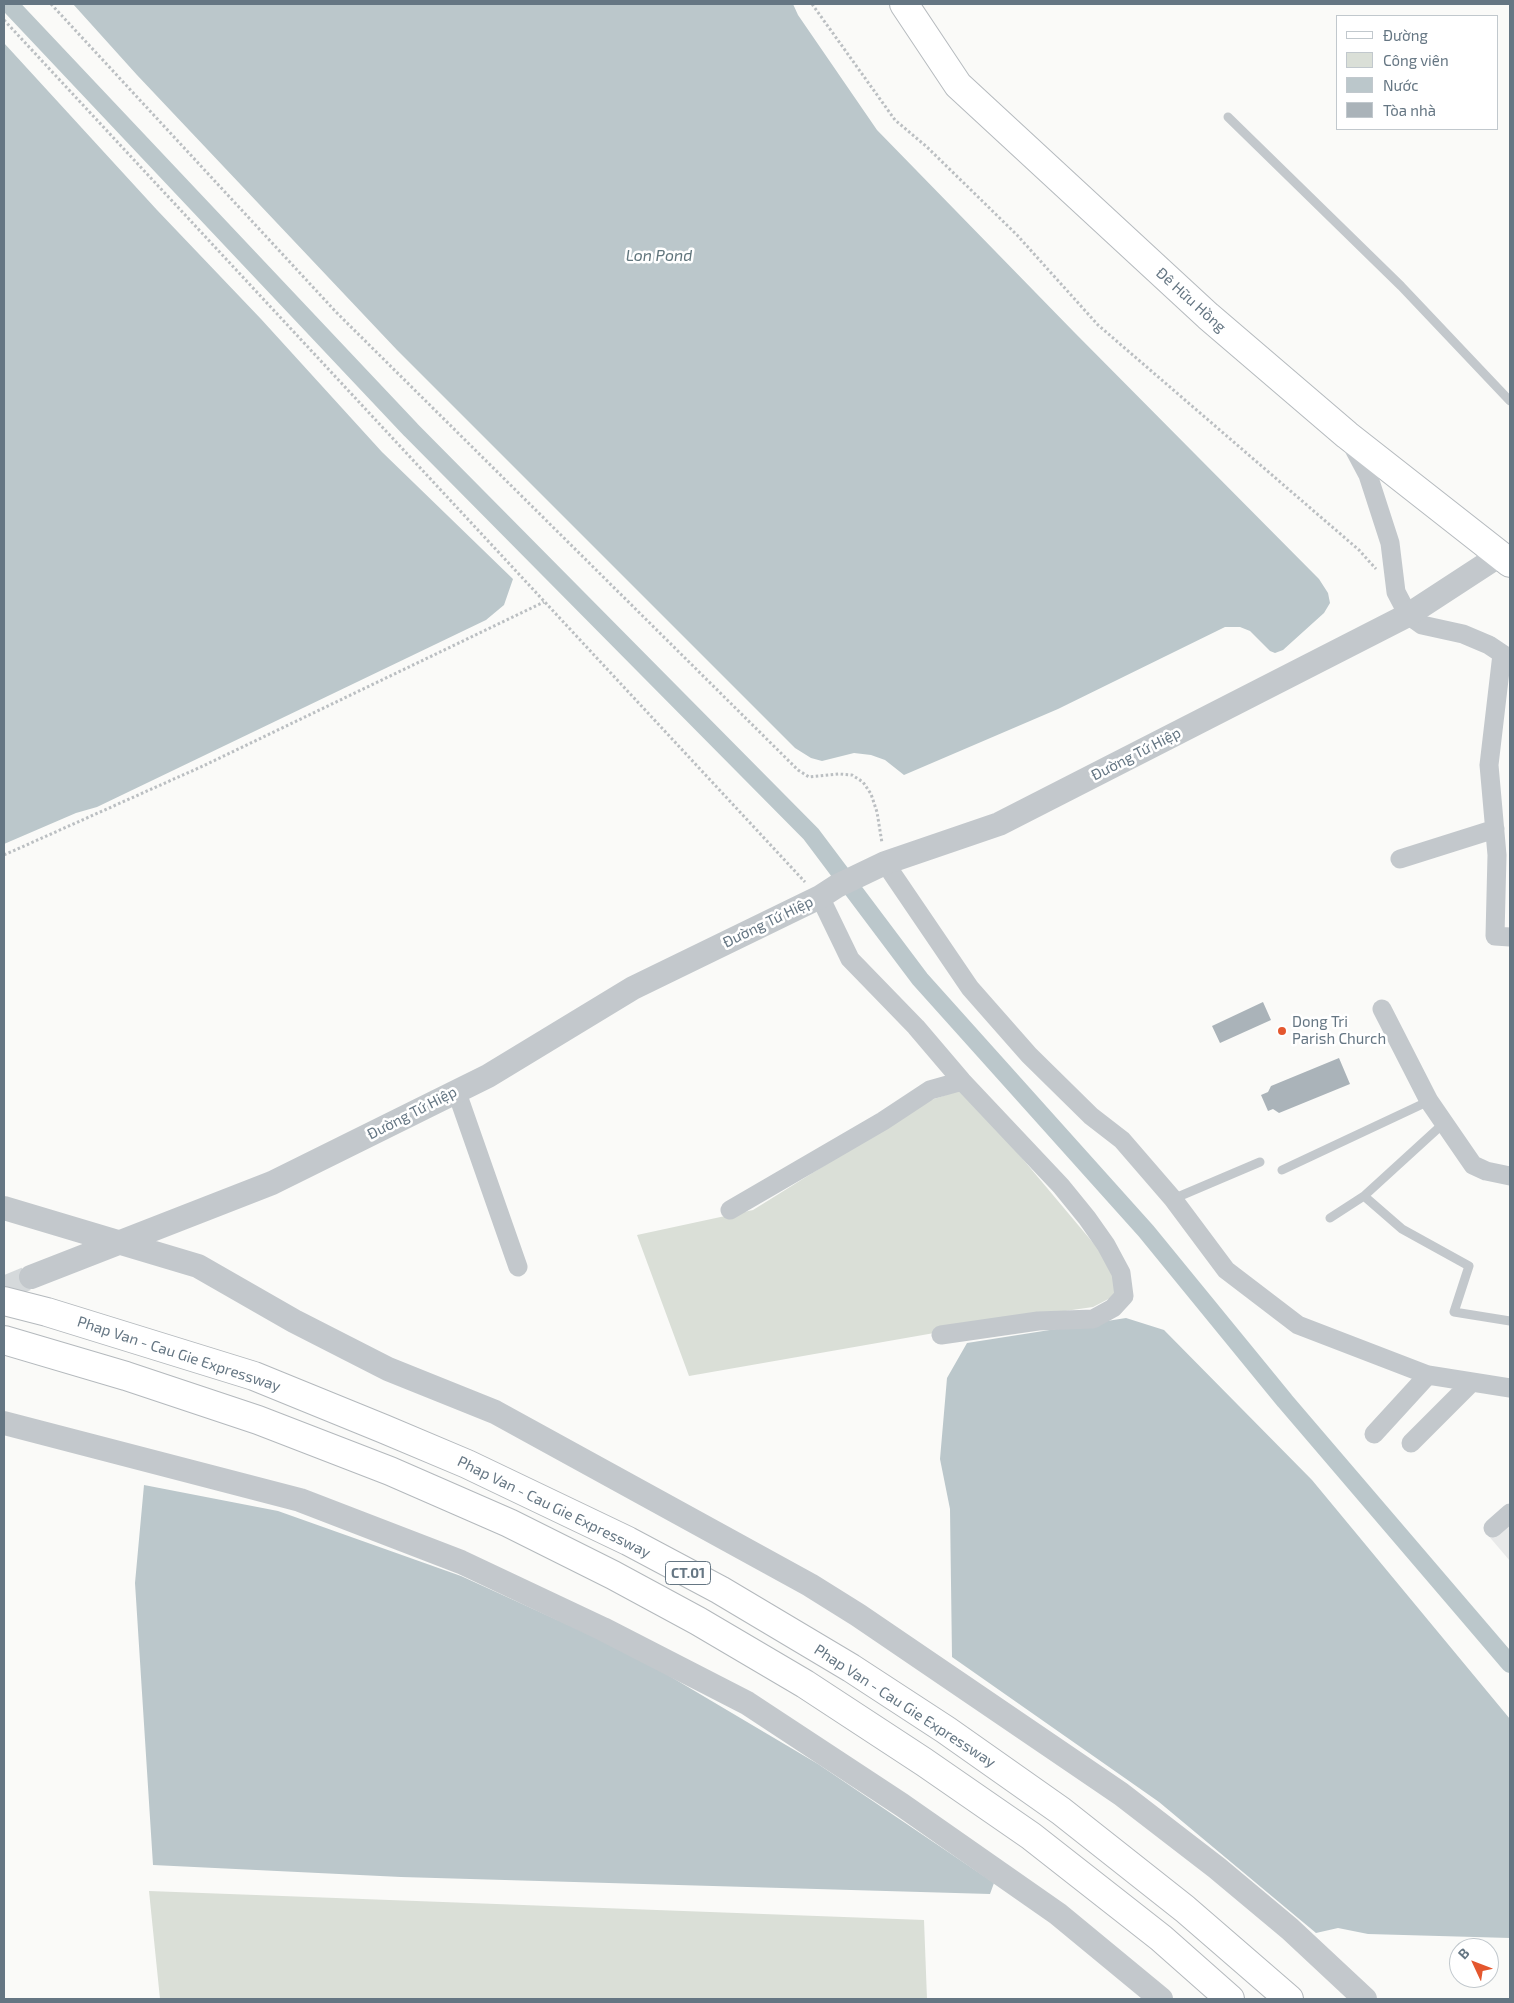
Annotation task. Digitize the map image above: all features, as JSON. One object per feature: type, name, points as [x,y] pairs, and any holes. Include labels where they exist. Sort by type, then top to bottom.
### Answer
[{"type":"main road","name":"Đê Hữu Hồng","points":[[904,4],[958,85],[1208,316],[1347,435],[1507,555]]},
{"type":"main road","name":"Phap Van - Cau Gie Expressway","points":[[4,1301],[47,1312],[254,1376],[467,1464],[628,1541],[711,1586],[851,1668],[946,1730],[1054,1806],[1185,1909],[1289,1999]]},
{"type":"main road","name":"CT.01","points":[[4,1340],[126,1376],[258,1420],[390,1471],[509,1524],[647,1593],[805,1684],[1032,1836],[1161,1938],[1230,1999]]},
{"type":"street","points":[[1347,435],[1368,475],[1390,543],[1396,592],[1408,614],[1422,625],[1463,634],[1489,645],[1506,657],[1489,765],[1497,855],[1495,936],[1510,937]]},
{"type":"street","name":"Đường Tứ Hiệp","points":[[31,1277],[272,1182],[456,1090],[488,1076],[633,988],[880,866],[998,824],[1408,614],[1507,555]]},
{"type":"street","points":[[1400,859],[1495,829]]},
{"type":"street","points":[[880,866],[970,988],[1029,1055],[1091,1116],[1122,1140],[1174,1199],[1226,1270],[1298,1325],[1428,1375],[1510,1388]]},
{"type":"street","points":[[828,891],[850,959],[1061,1186],[1088,1218],[1106,1245],[1120,1273],[1124,1296],[1113,1308],[1093,1319],[1038,1321],[942,1335]]},
{"type":"street","points":[[1382,1010],[1428,1101],[1473,1165],[1486,1171],[1510,1176]]},
{"type":"street","points":[[730,1210],[883,1121],[930,1090],[962,1081]]},
{"type":"street","points":[[456,1090],[518,1268]]},
{"type":"street","points":[[4,1208],[198,1266],[294,1321],[388,1369],[495,1412],[810,1586],[858,1615],[1121,1794],[1217,1868],[1290,1929],[1365,1999]]},
{"type":"street","points":[[1374,1434],[1428,1375]]},
{"type":"street","points":[[1411,1443],[1472,1382]]},
{"type":"street","points":[[4,1423],[300,1500],[461,1562],[603,1629],[747,1703],[902,1805],[1058,1914],[1161,1999]]},
{"type":"street","points":[[1493,1528],[1510,1513]]},
{"type":"lane","points":[[1228,117],[1401,286],[1510,401]]},
{"type":"lane","points":[[1282,1170],[1428,1101]]},
{"type":"lane","points":[[1330,1218],[1364,1196],[1444,1123]]},
{"type":"lane","points":[[1174,1199],[1260,1162]]},
{"type":"lane","points":[[1364,1196],[1402,1229],[1469,1266],[1454,1312],[1510,1321]]},
{"type":"path","points":[[51,4],[336,312],[798,770],[809,777],[839,774],[852,775],[863,782],[871,794],[877,812],[880,866]]},
{"type":"path","points":[[812,4],[896,120],[927,147],[1017,234],[1098,325],[1359,550],[1396,592]]},
{"type":"path","points":[[4,20],[544,602],[828,891]]},
{"type":"path","points":[[4,855],[203,766],[544,602]]},
{"type":"shaded area","points":[[1510,1514],[1510,1561],[1487,1534]]},
{"type":"green space","points":[[964,1089],[1110,1263],[1118,1294],[1093,1307],[1037,1315],[689,1376],[637,1235],[753,1210],[928,1101]]},
{"type":"green space","points":[[149,1891],[924,1920],[927,1999],[160,1999]]},
{"type":"water","name":"Lon Pond","points":[[73,4],[793,4],[798,15],[877,130],[1319,579],[1328,593],[1330,603],[1324,613],[1283,650],[1275,653],[1270,651],[1250,631],[1240,627],[1225,627],[1058,709],[904,775],[885,760],[871,755],[854,753],[822,761],[811,758],[795,748],[397,350],[137,75]]},
{"type":"water","points":[[4,43],[382,452],[513,579],[504,605],[486,620],[97,807],[76,813],[4,844]]},
{"type":"water","points":[[1126,1318],[1164,1330],[1312,1480],[1510,1719],[1510,1938],[1368,1934],[1338,1928],[1316,1933],[1159,1802],[952,1657],[950,1509],[940,1459],[947,1378],[967,1343]]},
{"type":"water","points":[[144,1485],[278,1511],[461,1576],[634,1655],[818,1764],[994,1883],[990,1894],[401,1877],[153,1865],[135,1583]]},
{"type":"building","points":[[1263,1002],[1271,1020],[1220,1043],[1212,1026]]},
{"type":"building","points":[[1339,1058],[1350,1084],[1279,1113],[1273,1109],[1268,1111],[1261,1095],[1268,1092],[1271,1086]]},
{"type":"waterway","points":[[9,4],[411,430],[811,834],[920,979],[1146,1231],[1285,1401],[1510,1664]]},
{"type":"tunnel","points":[[4,1288],[31,1277]]},
{"type":"place","name":"Dong Tri Parish Church","points":[[1282,1031]]}]
